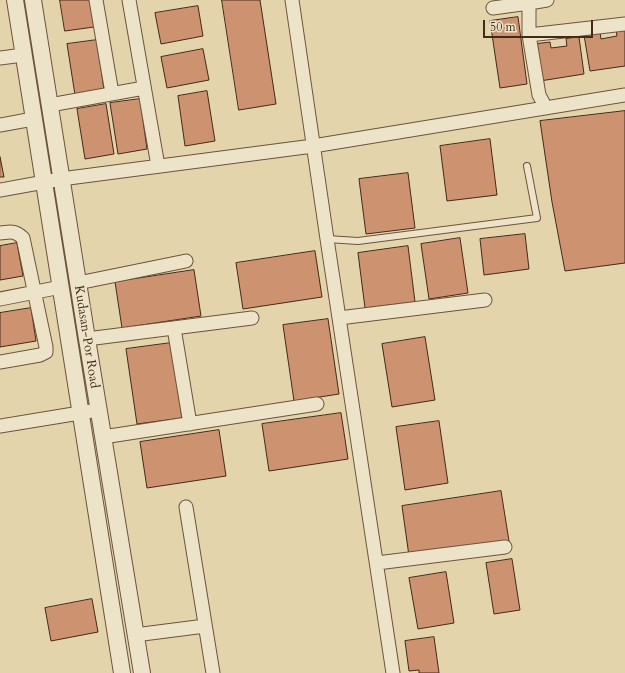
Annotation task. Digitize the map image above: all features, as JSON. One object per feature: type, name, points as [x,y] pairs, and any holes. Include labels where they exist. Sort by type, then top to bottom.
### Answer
[{"type":"street","name":"Kudasan-Por Road","points":[[15,0],[122,673]]},
{"type":"street","name":"Kudasan-Por Road","points":[[33,0],[102,437],[142,673]]},
{"type":"street","points":[[96,0],[112,93]]},
{"type":"street","points":[[129,0],[158,166]]},
{"type":"street","points":[[292,0],[393,673]]},
{"type":"street","points":[[493,8],[547,0]]},
{"type":"street","points":[[529,3],[529,35],[539,95],[546,108]]},
{"type":"street","points":[[529,35],[625,24]]},
{"type":"street","points":[[0,58],[23,55]]},
{"type":"street","points":[[50,105],[144,88]]},
{"type":"street","points":[[0,190],[62,179],[313,146],[625,95]]},
{"type":"street","points":[[0,125],[33,119]]},
{"type":"street","points":[[0,233],[17,233],[23,238],[46,347],[46,352],[40,355],[0,362]]},
{"type":"street","points":[[78,283],[186,261]]},
{"type":"street","points":[[0,299],[61,287]]},
{"type":"street","points":[[339,318],[485,300]]},
{"type":"street","points":[[87,339],[252,318]]},
{"type":"street","points":[[174,328],[190,424]]},
{"type":"street","points":[[102,437],[317,404]]},
{"type":"street","points":[[0,426],[98,410]]},
{"type":"street","points":[[186,507],[213,673]]},
{"type":"street","points":[[377,563],[505,547]]},
{"type":"street","points":[[136,635],[205,626]]},
{"type":"lane","points":[[327,239],[358,241],[538,218],[527,166]]},
{"type":"building","points":[[60,0],[90,0],[94,27],[65,31]]},
{"type":"building","points":[[222,0],[260,0],[276,104],[239,110]]},
{"type":"building","points":[[198,6],[203,36],[161,44],[155,13]]},
{"type":"building","points":[[518,17],[527,84],[500,88],[490,21]]},
{"type":"building","points":[[625,29],[625,66],[590,71],[584,35],[600,32],[601,39],[617,36],[616,30]]},
{"type":"building","points":[[579,37],[584,74],[540,81],[534,44],[550,42],[551,48],[567,46],[566,39]]},
{"type":"building","points":[[97,40],[104,90],[75,95],[67,44]]},
{"type":"building","points":[[203,49],[209,80],[167,88],[161,57]]},
{"type":"building","points":[[207,91],[215,141],[185,146],[178,96]]},
{"type":"building","points":[[140,99],[147,149],[118,154],[110,103]]},
{"type":"building","points":[[106,104],[114,154],[85,159],[77,109]]},
{"type":"building","points":[[625,111],[625,263],[565,271],[552,202],[540,121]]},
{"type":"building","points":[[490,139],[497,195],[447,201],[440,146]]},
{"type":"building","points":[[0,157],[4,177],[0,177]]},
{"type":"building","points":[[408,173],[415,228],[366,234],[359,179]]},
{"type":"building","points":[[525,234],[529,269],[484,275],[480,239]]},
{"type":"building","points":[[460,238],[468,293],[429,299],[421,244]]},
{"type":"building","points":[[17,243],[23,276],[0,280],[0,246]]},
{"type":"building","points":[[408,246],[415,302],[365,308],[358,253]]},
{"type":"building","points":[[315,251],[322,297],[243,309],[236,263]]},
{"type":"building","points":[[194,270],[201,316],[122,328],[115,282]]},
{"type":"building","points":[[31,308],[36,341],[0,347],[0,313]]},
{"type":"building","points":[[328,319],[339,394],[294,401],[283,325]]},
{"type":"building","points":[[425,337],[435,400],[392,407],[382,344]]},
{"type":"building","points":[[171,343],[182,418],[137,424],[126,349]]},
{"type":"building","points":[[341,413],[348,459],[269,471],[262,424]]},
{"type":"building","points":[[439,421],[448,483],[405,490],[396,427]]},
{"type":"building","points":[[219,430],[226,476],[147,488],[140,442]]},
{"type":"building","points":[[501,491],[509,541],[409,556],[402,506]]},
{"type":"building","points":[[512,559],[520,610],[494,614],[486,563]]},
{"type":"building","points":[[446,572],[454,623],[418,629],[409,578]]},
{"type":"building","points":[[92,599],[98,632],[51,641],[45,608]]},
{"type":"building","points":[[434,637],[439,673],[419,673],[419,670],[409,671],[405,641]]}]
